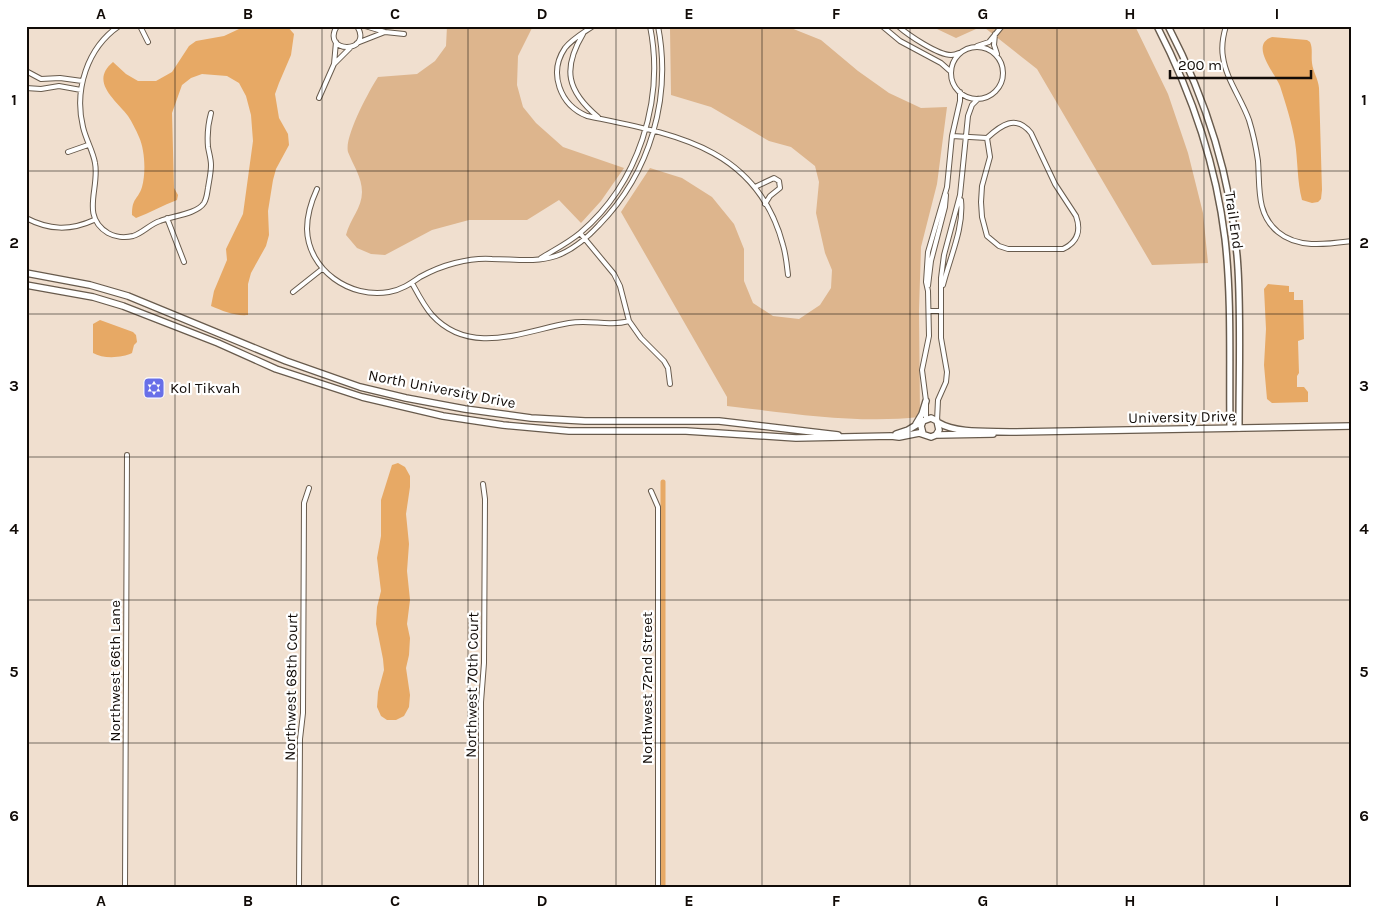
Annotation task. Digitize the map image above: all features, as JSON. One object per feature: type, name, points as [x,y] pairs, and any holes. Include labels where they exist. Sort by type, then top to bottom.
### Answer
[{"type":"main road","name":"North University Drive","points":[[26,273],[90,285],[128,296],[286,361],[360,387],[406,398],[522,417],[585,421],[719,422],[843,436]]},
{"type":"main road","name":"North University Drive","points":[[26,285],[93,297],[123,306],[218,343],[276,369],[403,408],[503,425],[570,431],[686,430],[796,438],[890,436]]},
{"type":"main road","points":[[403,408],[406,398]]},
{"type":"main road","points":[[915,426],[922,414],[926,401]]},
{"type":"main road","points":[[931,418],[938,422],[939,430],[936,435],[928,436],[916,433],[899,437],[890,436],[902,433],[931,418]]},
{"type":"main road","points":[[924,434],[921,426],[925,420]]},
{"type":"main road","name":"University Drive","points":[[938,422],[955,429],[1013,432],[1352,426]]},
{"type":"main road","name":"University Drive","points":[[936,435],[980,435],[1013,432]]},
{"type":"street","points":[[119,26],[101,43],[93,55],[82,81],[80,114],[95,165],[95,183],[92,200],[94,220],[109,233],[125,237],[135,236],[149,226],[167,218],[192,212],[199,208],[204,203],[211,166],[208,134],[211,113]]},
{"type":"street","points":[[140,26],[148,42]]},
{"type":"street","points":[[319,98],[334,64],[336,42],[332,26]]},
{"type":"street","points":[[334,34],[338,26]]},
{"type":"street","points":[[357,26],[360,33],[357,44]]},
{"type":"street","points":[[365,26],[385,32],[404,34]]},
{"type":"street","points":[[592,26],[566,47],[558,63],[557,80],[559,89],[568,103],[580,113],[681,138],[711,151],[726,161],[755,188],[765,204],[784,246],[788,276]]},
{"type":"street","points":[[540,259],[565,245],[603,210],[615,194],[639,151],[652,105],[654,56],[650,26]]},
{"type":"street","points":[[317,189],[309,208],[307,229],[312,250],[322,269],[338,282],[348,287],[369,292],[389,292],[412,284],[436,269],[454,263],[491,258],[527,261],[554,257],[566,252],[586,238],[621,200],[636,175],[646,153],[658,115],[662,78],[662,56],[658,26]]},
{"type":"street","points":[[882,26],[912,48],[941,63],[951,72]]},
{"type":"street","points":[[898,26],[917,40],[944,54],[959,53]]},
{"type":"street","points":[[978,99],[967,97],[953,83],[951,72],[953,61],[965,49],[989,42],[1002,26]]},
{"type":"street","name":"Trail End","points":[[1157,26],[1184,84],[1199,124],[1218,196],[1225,237],[1228,285],[1230,428]]},
{"type":"street","name":"Trail End","points":[[1168,26],[1179,46],[1202,101],[1228,195],[1238,268],[1239,428]]},
{"type":"street","points":[[1226,26],[1222,46],[1225,68],[1248,119],[1256,148],[1262,207],[1265,215],[1276,231],[1293,242],[1352,241]]},
{"type":"street","points":[[334,64],[357,44],[385,32]]},
{"type":"street","points":[[584,32],[572,56],[571,79],[574,91],[580,100],[600,118]]},
{"type":"street","points":[[938,422],[938,400],[946,382],[947,372],[943,352],[941,278],[944,255],[960,195],[968,116],[972,105],[978,99],[992,93],[1000,84],[1003,74],[994,45],[995,34]]},
{"type":"street","points":[[912,48],[917,40]]},
{"type":"street","points":[[336,42],[342,47],[351,48]]},
{"type":"street","points":[[974,46],[985,48],[997,56]]},
{"type":"street","points":[[26,71],[40,79],[60,78],[82,81]]},
{"type":"street","points":[[26,88],[40,89],[59,86],[81,90]]},
{"type":"street","points":[[925,420],[926,401],[922,370],[929,336],[928,291],[931,261],[943,215],[952,136],[960,101],[960,92]]},
{"type":"street","points":[[952,136],[987,138],[1002,125],[1008,123],[1020,124],[1026,127],[1031,133],[1049,174],[1078,222],[1078,236],[1069,246],[1063,249],[1008,249],[999,246],[987,236],[982,217],[981,202],[982,186],[990,157],[987,138]]},
{"type":"street","points":[[68,152],[88,145]]},
{"type":"street","points":[[755,188],[774,178],[779,182],[780,188],[770,196],[765,204]]},
{"type":"street","points":[[928,291],[926,282],[930,242],[947,187]]},
{"type":"street","points":[[942,291],[949,260],[960,228],[962,208],[960,195]]},
{"type":"street","points":[[943,215],[955,218]]},
{"type":"street","points":[[26,218],[46,227],[58,228],[81,226],[94,220]]},
{"type":"street","points":[[167,218],[184,262]]},
{"type":"street","points":[[580,233],[614,274],[620,286],[629,320],[641,338],[664,361],[668,368],[670,384]]},
{"type":"street","points":[[293,292],[322,269]]},
{"type":"street","points":[[412,284],[432,316],[444,326],[469,337],[501,339],[571,322],[585,321],[613,325],[629,320]]},
{"type":"street","points":[[929,311],[942,311]]},
{"type":"street","name":"Northwest 66th Lane","points":[[125,888],[127,455]]},
{"type":"street","name":"Northwest 70th Court","points":[[481,888],[481,702],[484,663],[485,499],[483,484]]},
{"type":"street","name":"Northwest 68th Court","points":[[299,888],[300,739],[303,712],[304,503],[309,488]]},
{"type":"street","name":"Northwest 72nd Street","points":[[651,490],[658,507],[658,888]]},
{"type":"shaded area","points":[[241,26],[287,26],[294,34],[291,55],[275,94],[279,118],[288,134],[289,145],[276,169],[273,180],[268,211],[269,235],[266,246],[251,273],[248,284],[248,315],[229,313],[211,306],[214,291],[227,260],[226,249],[243,214],[253,141],[251,115],[246,96],[239,83],[227,76],[202,74],[191,78],[182,85],[172,113],[174,188],[178,195],[177,200],[136,218],[132,215],[132,209],[143,181],[143,148],[129,118],[104,84],[106,69],[113,62],[126,74],[138,81],[156,81],[172,72],[189,46],[196,41],[224,36],[239,29]]},
{"type":"shaded area","points":[[447,26],[533,26],[518,56],[517,85],[523,107],[536,123],[563,147],[624,168],[601,201],[581,223],[559,200],[527,220],[469,220],[432,230],[385,255],[371,254],[357,248],[346,235],[360,203],[362,192],[359,176],[348,152],[353,125],[378,77],[417,74],[435,61],[446,46]]},
{"type":"shaded area","points":[[701,26],[786,26],[821,40],[858,71],[889,93],[921,108],[947,107],[937,184],[921,247],[919,310],[920,417],[896,419],[847,418],[727,406],[727,397],[621,212],[650,168],[682,178],[712,197],[734,224],[744,249],[744,281],[753,303],[773,316],[799,319],[820,305],[831,288],[832,270],[825,253],[816,213],[819,182],[815,166],[791,147],[769,141],[711,107],[671,95],[670,29]]},
{"type":"shaded area","points":[[938,26],[1135,26],[1168,94],[1188,153],[1203,213],[1208,263],[1152,265],[1037,69],[985,28],[976,29],[956,38],[937,29]]},
{"type":"shaded area","points":[[1272,37],[1307,40],[1311,45],[1313,66],[1319,88],[1322,190],[1321,199],[1318,202],[1312,203],[1302,200],[1291,121],[1280,86],[1263,53],[1263,46]]},
{"type":"shaded area","points":[[1268,284],[1289,286],[1289,292],[1294,292],[1294,300],[1303,300],[1304,339],[1298,341],[1299,373],[1297,376],[1297,387],[1304,387],[1308,392],[1308,402],[1272,403],[1267,399],[1264,365],[1266,329],[1264,289]]},
{"type":"shaded area","points":[[100,320],[133,332],[136,335],[137,342],[132,353],[112,357],[93,353],[93,324]]},
{"type":"shaded area","points":[[398,463],[405,467],[410,476],[406,514],[409,544],[407,571],[410,600],[407,624],[410,638],[406,668],[410,695],[409,707],[404,716],[396,720],[387,720],[381,716],[377,707],[378,692],[384,670],[376,624],[377,607],[381,591],[377,558],[381,536],[381,500],[392,465]]},
{"type":"waterway","points":[[663,482],[663,888]]},
{"type":"place","name":"Kol Tikvah","points":[[154,388]]}]
